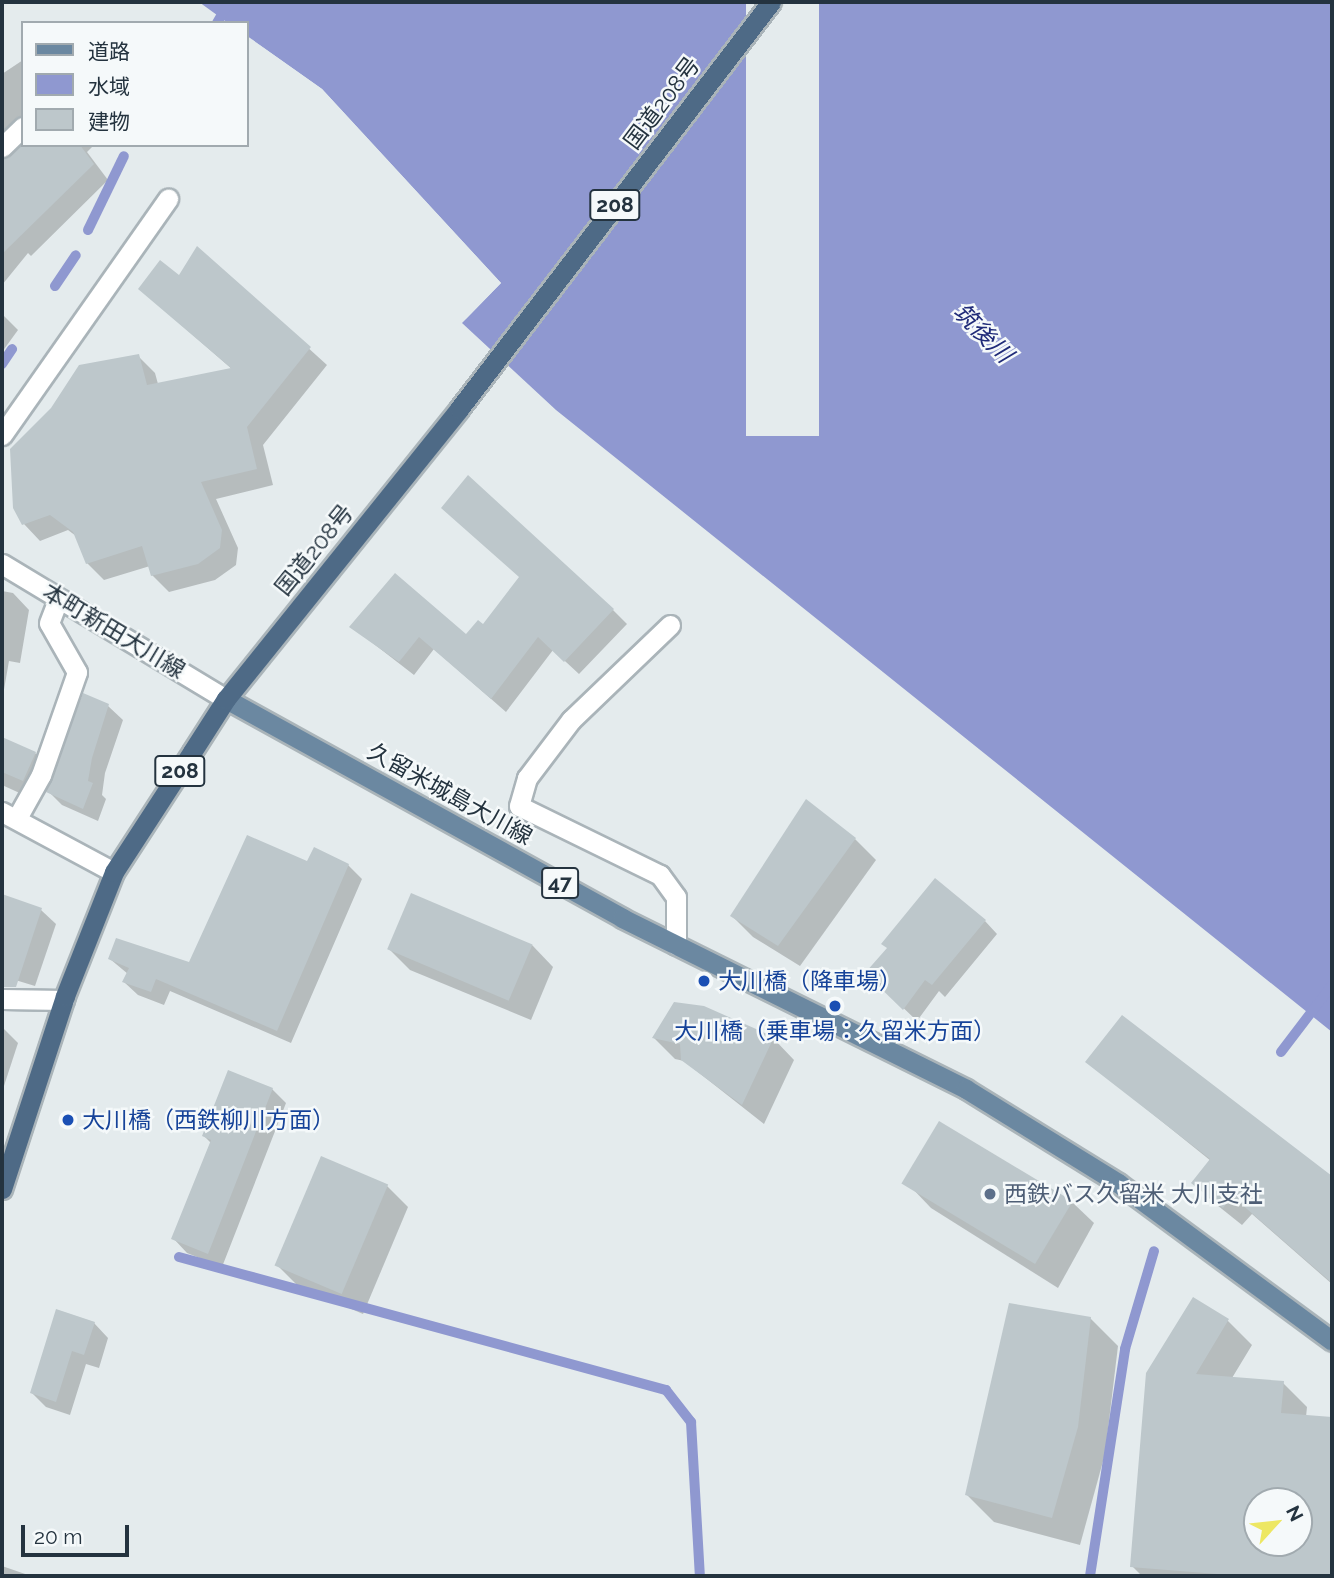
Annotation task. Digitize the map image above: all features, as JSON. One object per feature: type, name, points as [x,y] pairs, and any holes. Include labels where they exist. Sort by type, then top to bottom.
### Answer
[{"type":"highway","name":"国道208号","points":[[2,1189],[64,1000],[114,872],[226,699],[459,409],[771,2]]},
{"type":"main road","name":"久留米城島大川線","points":[[226,699],[676,945],[966,1089],[1034,1129],[1140,1199],[1332,1340]]},
{"type":"street","points":[[2,147],[21,129]]},
{"type":"street","points":[[2,435],[168,199]]},
{"type":"street","name":"本町新田大川線","points":[[3,561],[58,598],[226,699]]},
{"type":"street","points":[[58,598],[49,623],[77,672],[41,775],[9,815],[114,872]]},
{"type":"street","points":[[670,625],[571,720],[527,778],[519,806],[660,875],[676,897],[676,945]]},
{"type":"street","points":[[2,999],[64,1000]]},
{"type":"water","name":"筑後川","points":[[199,2],[1332,2],[1332,1032],[556,410],[462,323],[501,283],[322,89],[248,37],[248,21],[225,21]]},
{"type":"pier","points":[[746,2],[819,2],[819,436],[746,436]]},
{"type":"pier","points":[[248,37],[322,89],[501,283],[462,323],[497,283],[319,91]]},
{"type":"building","points":[[21,146],[81,147],[94,164],[2,254],[2,159]]},
{"type":"building","points":[[197,246],[311,347],[247,427],[257,469],[201,482],[222,530],[220,548],[198,564],[151,576],[142,546],[86,564],[73,532],[50,515],[22,525],[13,508],[10,449],[51,408],[79,365],[139,354],[147,385],[231,368],[138,289],[160,260],[179,275]]},
{"type":"building","points":[[468,475],[614,609],[564,662],[538,637],[491,699],[419,637],[399,662],[349,627],[395,573],[466,634],[478,620],[483,624],[519,577],[441,508]]},
{"type":"building","points":[[83,693],[109,704],[92,758],[88,781],[93,783],[83,809],[46,792]]},
{"type":"building","points":[[2,737],[36,752],[23,781],[2,772]]},
{"type":"building","points":[[806,799],[856,838],[778,946],[730,916]]},
{"type":"building","points":[[247,835],[307,861],[314,847],[349,864],[277,1031],[156,979],[151,992],[122,982],[129,968],[108,959],[116,938],[189,962]]},
{"type":"building","points":[[935,878],[986,920],[932,985],[925,980],[903,1010],[865,973],[887,948],[881,944]]},
{"type":"building","points":[[411,893],[533,945],[509,1001],[387,949]]},
{"type":"building","points":[[2,894],[42,908],[16,987],[2,987]]},
{"type":"building","points":[[674,1002],[704,1006],[774,1037],[742,1105],[681,1060],[680,1044],[652,1038]]},
{"type":"building","points":[[1122,1015],[1332,1176],[1332,1283],[1232,1196],[1223,1208],[1191,1183],[1210,1159],[1085,1062]]},
{"type":"building","points":[[228,1070],[273,1088],[208,1254],[171,1239],[211,1140],[202,1136]]},
{"type":"building","name":"西鉄バス久留米 大川支社","points":[[939,1121],[1073,1201],[1035,1264],[901,1184]]},
{"type":"building","points":[[321,1156],[388,1185],[342,1294],[275,1266]]},
{"type":"building","points":[[1193,1297],[1229,1319],[1196,1374],[1284,1381],[1281,1413],[1332,1417],[1332,1576],[1242,1576],[1130,1567],[1146,1373]]},
{"type":"building","points":[[1009,1303],[1091,1317],[1078,1427],[1052,1518],[965,1495]]},
{"type":"building","points":[[56,1309],[95,1322],[84,1355],[72,1351],[56,1402],[30,1393]]},
{"type":"waterway","points":[[218,21],[229,2]]},
{"type":"waterway","points":[[88,230],[124,156]]},
{"type":"waterway","points":[[55,286],[76,255]]},
{"type":"waterway","points":[[2,364],[12,349]]},
{"type":"waterway","points":[[1281,1052],[1332,985]]},
{"type":"waterway","points":[[1090,1576],[1125,1349],[1154,1251]]},
{"type":"waterway","points":[[179,1257],[666,1390],[691,1422],[700,1576]]},
{"type":"place","name":"大川橋（降車場）","points":[[704,981]]},
{"type":"place","name":"大川橋（乗車場：久留米方面）","points":[[835,1006]]},
{"type":"place","name":"大川橋（西鉄柳川方面）","points":[[68,1120]]},
{"type":"place","name":"西鉄バス久留米 大川支社","points":[[990,1194]]}]
